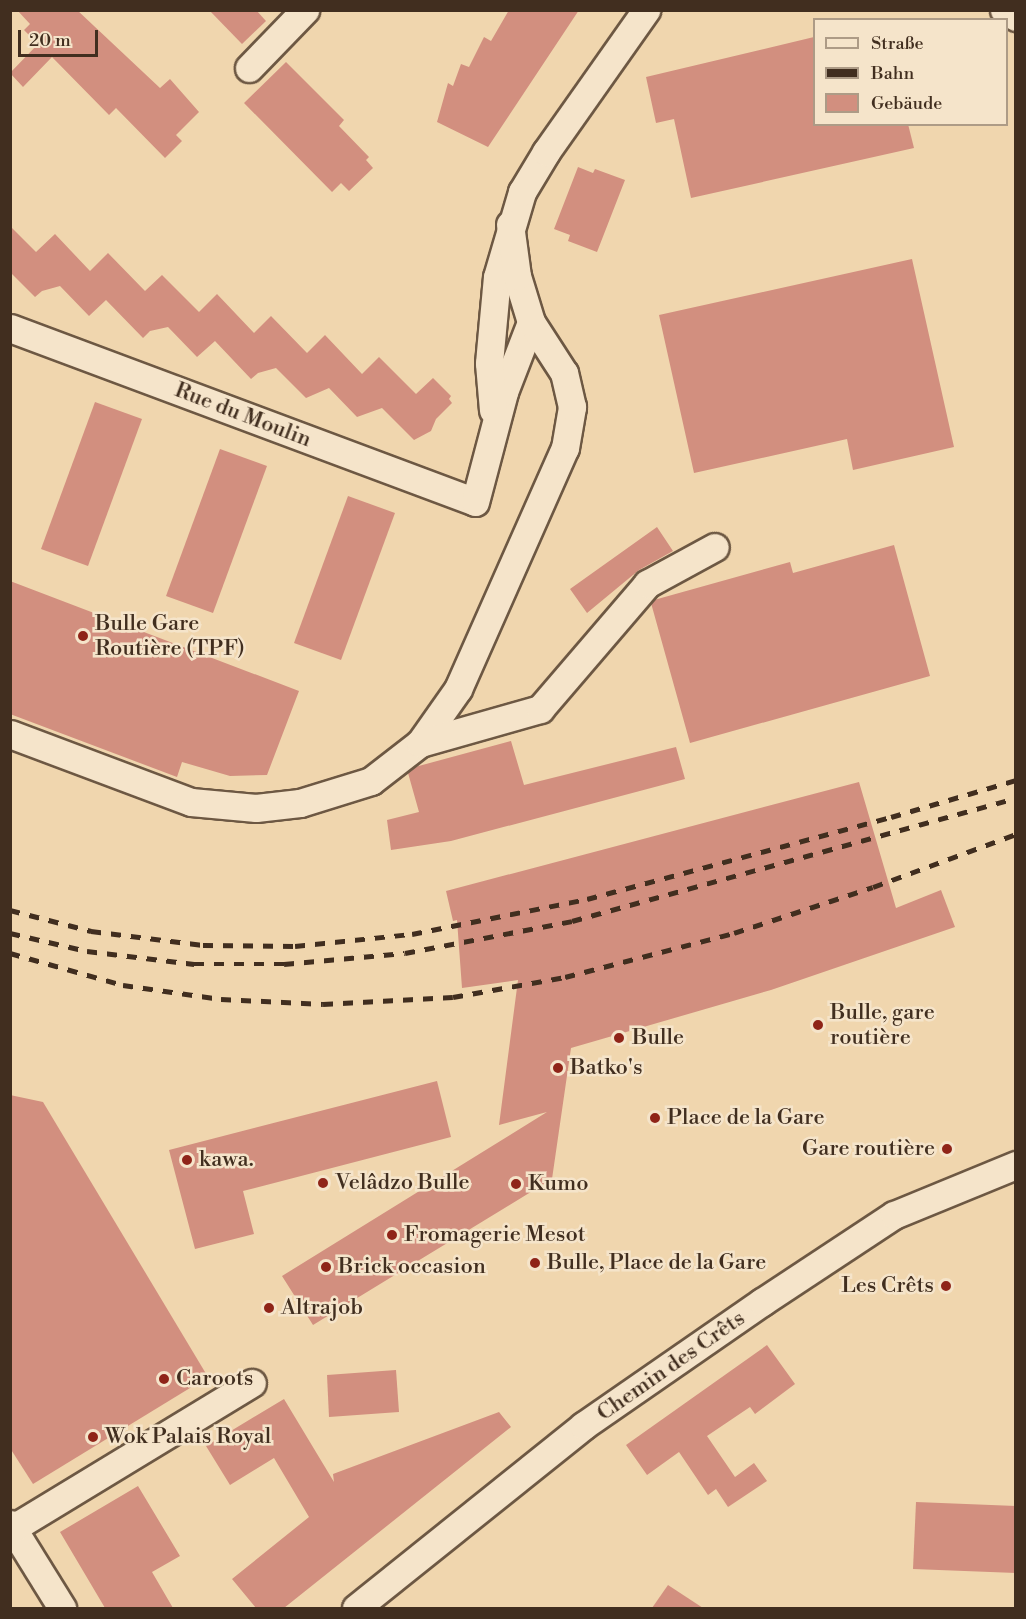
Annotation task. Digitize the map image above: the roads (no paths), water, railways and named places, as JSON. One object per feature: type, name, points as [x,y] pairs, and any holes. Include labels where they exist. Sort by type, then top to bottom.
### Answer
[{"type":"street","points":[[249,68],[305,10]]},
{"type":"street","points":[[494,423],[489,363],[496,277],[510,224],[522,192],[546,152],[646,10]]},
{"type":"street","points":[[1004,10],[1016,17]]},
{"type":"street","points":[[12,733],[191,802],[256,808],[300,803],[371,781],[420,743],[458,689],[565,447],[572,407],[564,373],[531,322],[517,276],[510,224]]},
{"type":"street","points":[[494,423],[515,356],[531,322]]},
{"type":"street","name":"Rue du Moulin","points":[[10,328],[475,502],[489,461],[494,423]]},
{"type":"street","points":[[420,743],[540,709],[647,584],[715,547]]},
{"type":"street","name":"Chemin des Crêts","points":[[356,1608],[583,1426],[762,1302],[894,1215],[1015,1166]]},
{"type":"street","points":[[62,1608],[11,1527],[252,1383]]},
{"type":"railway","points":[[10,910],[91,931],[203,945],[295,946],[412,934],[587,899],[891,817],[1016,780]]},
{"type":"railway","points":[[10,933],[87,951],[194,964],[284,964],[405,953],[572,921],[1016,798]]},
{"type":"railway","points":[[10,953],[123,985],[221,999],[323,1004],[453,997],[565,977],[734,933],[873,887],[1016,834]]},
{"type":"place","name":"Bulle Gare Routière (TPF)","points":[[83,636]]},
{"type":"place","name":"Bulle, gare routière","points":[[818,1025]]},
{"type":"place","name":"Bulle","points":[[619,1038]]},
{"type":"place","name":"Batko's","points":[[558,1068]]},
{"type":"place","name":"Place de la Gare","points":[[655,1118]]},
{"type":"place","name":"Gare routière","points":[[947,1149]]},
{"type":"place","name":"kawa.","points":[[187,1160]]},
{"type":"place","name":"Velâdzo Bulle","points":[[323,1183]]},
{"type":"place","name":"Kumo","points":[[516,1184]]},
{"type":"place","name":"Fromagerie Mesot","points":[[392,1235]]},
{"type":"place","name":"Bulle, Place de la Gare","points":[[535,1263]]},
{"type":"place","name":"Brick occasion","points":[[326,1267]]},
{"type":"place","name":"Les Crêts","points":[[946,1286]]},
{"type":"place","name":"Altrajob","points":[[269,1308]]},
{"type":"place","name":"Caroots","points":[[164,1379]]},
{"type":"place","name":"Wok Palais Royal","points":[[93,1437]]}]
